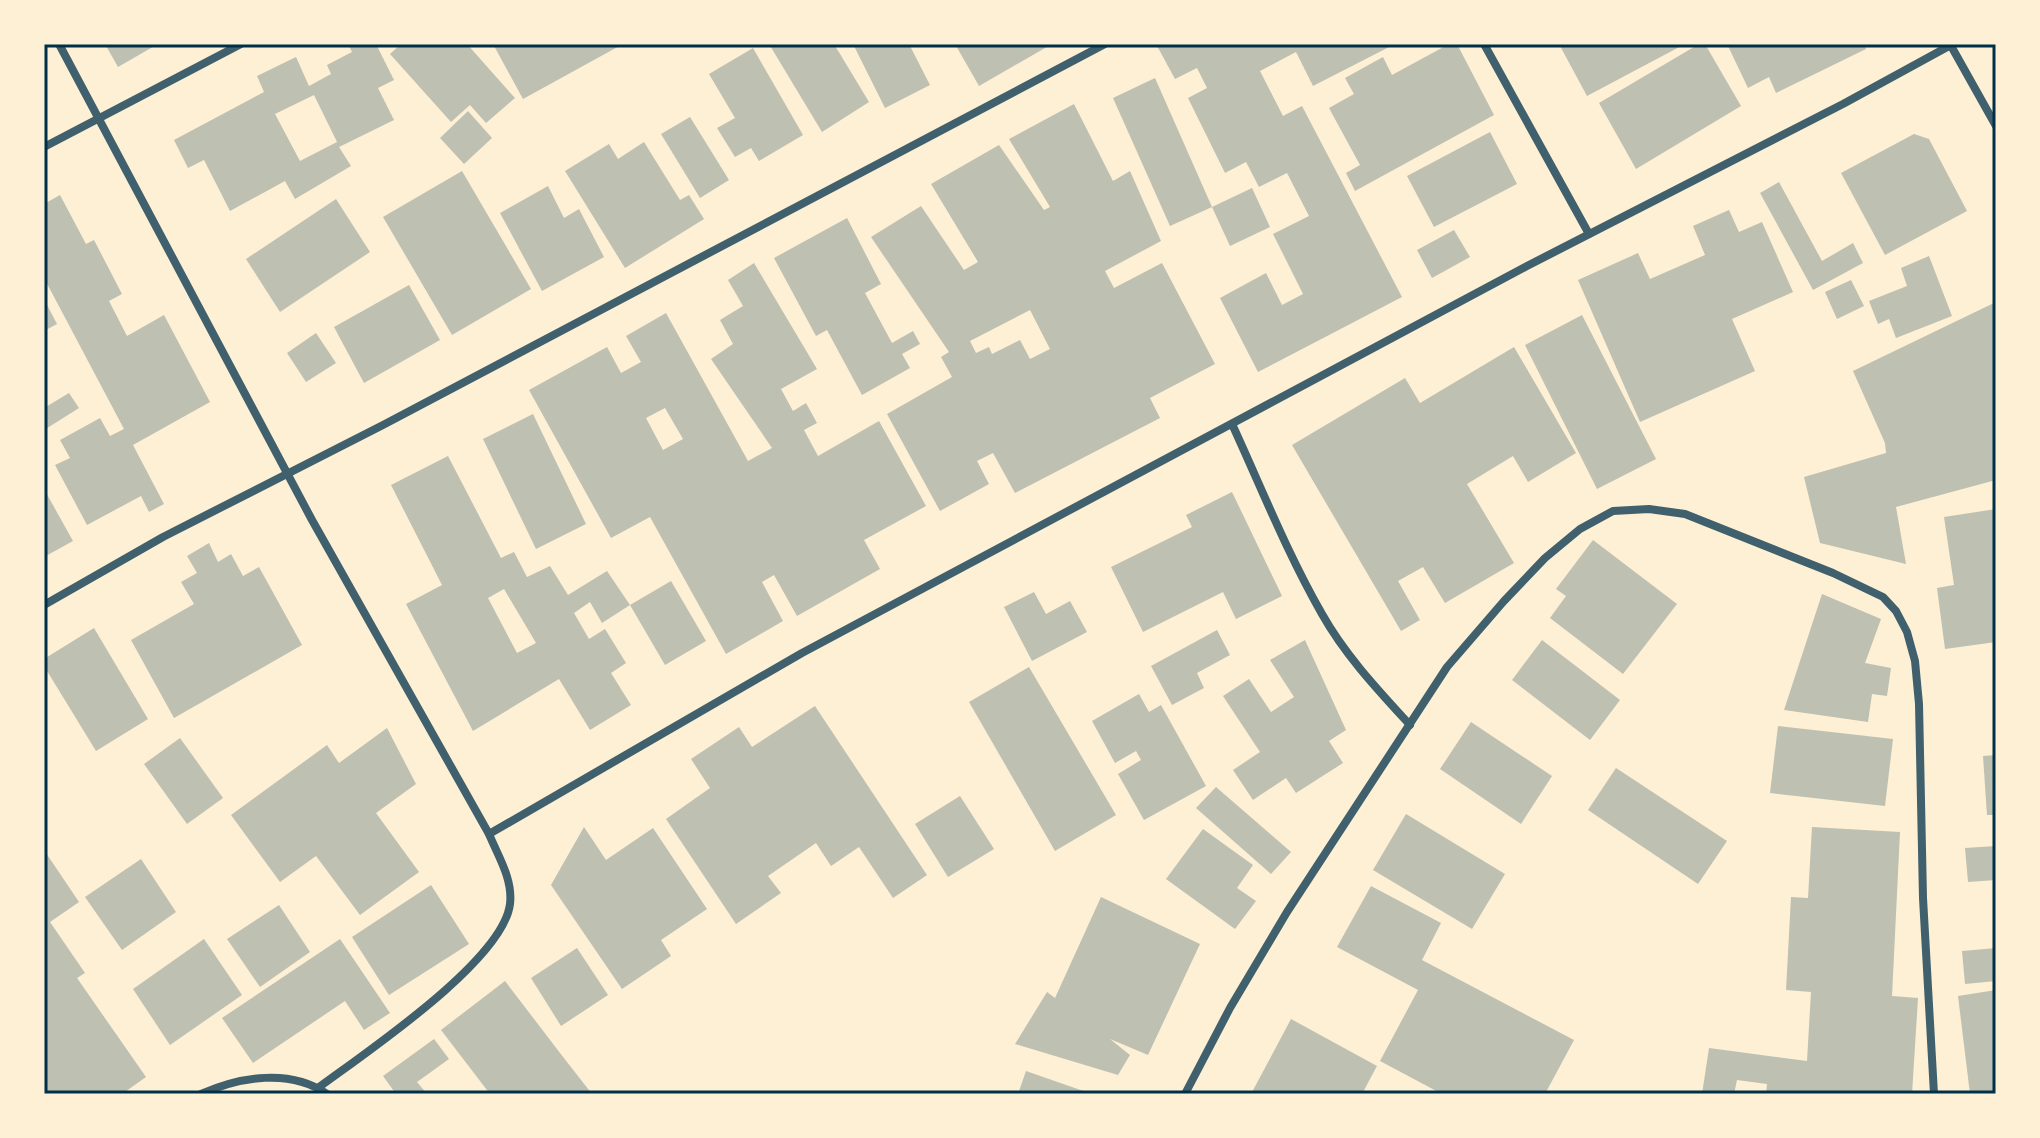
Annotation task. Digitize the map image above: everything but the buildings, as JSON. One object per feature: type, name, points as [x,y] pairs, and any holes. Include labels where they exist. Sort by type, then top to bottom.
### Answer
[{"type":"street","points":[[59,44],[320,534],[489,834],[508,879],[510,902],[505,922],[487,949],[453,983],[402,1025],[318,1088]]},
{"type":"street","points":[[44,147],[241,44]]},
{"type":"street","points":[[44,605],[163,537],[425,403],[1105,44]]},
{"type":"street","points":[[1484,44],[1589,234]]},
{"type":"street","points":[[489,834],[802,653],[1950,45],[1996,126]]},
{"type":"street","points":[[1232,424],[1322,615],[1355,664],[1410,725]]},
{"type":"street","points":[[1185,1094],[1230,1008],[1287,912],[1447,667],[1514,590],[1545,558],[1580,529],[1613,511],[1649,509],[1685,514],[1833,573],[1883,597],[1896,611],[1907,632],[1915,661],[1919,704],[1923,898],[1934,1094]]},
{"type":"street","points":[[201,1094],[227,1083],[258,1078],[282,1078],[318,1088],[327,1094]]}]
